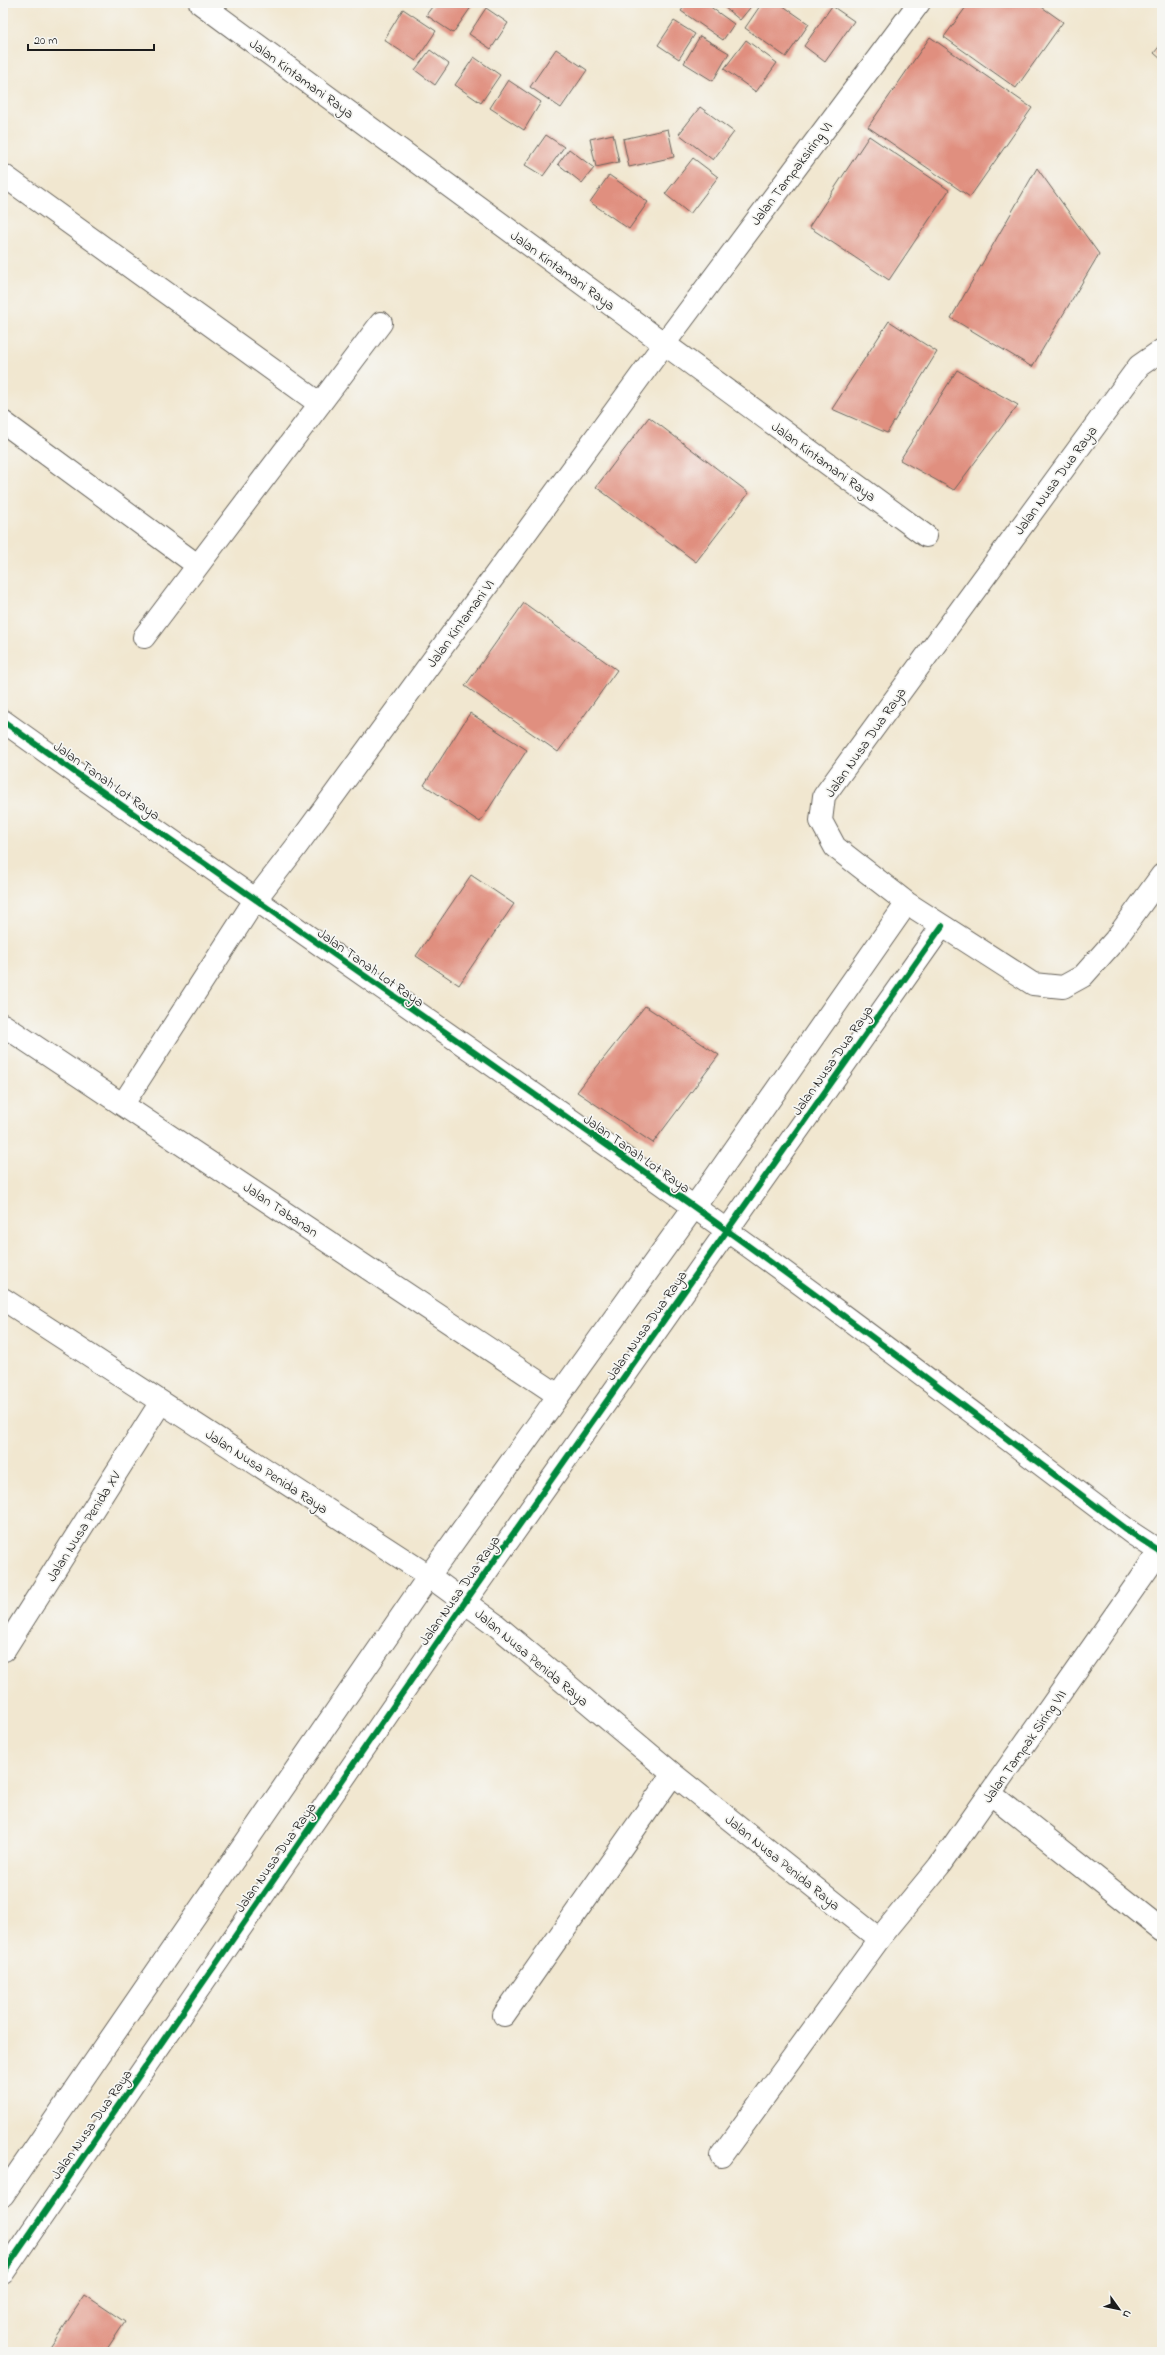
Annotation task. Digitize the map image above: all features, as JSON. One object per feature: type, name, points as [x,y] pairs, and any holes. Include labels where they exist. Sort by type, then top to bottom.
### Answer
[{"type":"street","name":"Jalan Kintamani Raya","points":[[200,3],[926,536]]},
{"type":"street","name":"Jalan Tampaksiring VI","points":[[664,344],[918,3]]},
{"type":"street","points":[[3,175],[320,404]]},
{"type":"street","points":[[144,637],[381,323]]},
{"type":"street","name":"Jalan Kintamani VI","points":[[123,1104],[255,900],[296,847],[664,344]]},
{"type":"street","name":"Jalan Nusa Dua Raya","points":[[3,2195],[429,1576],[907,903],[835,847],[821,821],[824,796],[1139,366],[1162,350]]},
{"type":"street","points":[[3,422],[197,565]]},
{"type":"street","name":"Jalan Tanah Lot Raya","points":[[3,721],[782,1270],[1133,1534],[1161,1551]]},
{"type":"street","points":[[907,903],[1033,984],[1064,987],[1083,976],[1104,952],[1162,874]]},
{"type":"street","name":"Jalan Nusa Dua Raya","points":[[3,2273],[465,1602],[942,926]]},
{"type":"street","name":"Jalan Tabanan","points":[[3,1025],[558,1395]]},
{"type":"street","name":"Jalan Nusa Penida Raya","points":[[3,1298],[429,1576],[465,1602],[496,1625],[673,1774],[880,1939]]},
{"type":"street","name":"Jalan Nusa Penida XV","points":[[4,1650],[161,1402]]},
{"type":"street","name":"Jalan Tampak Siring VII","points":[[721,2156],[880,1939],[939,1866],[1161,1551]]},
{"type":"street","points":[[504,2015],[673,1774]]},
{"type":"street","points":[[991,1794],[1162,1930]]},
{"type":"building","points":[[435,3],[474,3],[453,33],[426,15]]},
{"type":"building","points":[[687,3],[705,3],[734,24],[723,40],[681,11]]},
{"type":"building","points":[[719,3],[754,3],[740,20]]},
{"type":"building","points":[[762,3],[779,3],[809,24],[786,57],[745,28]]},
{"type":"building","points":[[969,3],[1036,3],[1063,22],[1016,88],[944,37]]},
{"type":"building","points":[[832,6],[854,21],[825,62],[804,46]]},
{"type":"building","points":[[486,8],[508,23],[491,49],[469,34]]},
{"type":"building","points":[[403,9],[436,31],[416,61],[384,40]]},
{"type":"building","points":[[674,21],[695,34],[679,59],[658,45]]},
{"type":"building","points":[[700,36],[729,53],[713,81],[684,63]]},
{"type":"building","points":[[930,37],[1032,108],[970,197],[868,127]]},
{"type":"building","points":[[746,40],[777,63],[756,92],[724,69]]},
{"type":"building","points":[[1162,43],[1162,60],[1154,53]]},
{"type":"building","points":[[556,49],[587,70],[561,108],[530,87]]},
{"type":"building","points":[[430,50],[449,64],[435,85],[415,70]]},
{"type":"building","points":[[474,57],[500,75],[481,103],[455,85]]},
{"type":"building","points":[[508,80],[541,102],[524,130],[490,108]]},
{"type":"building","points":[[700,107],[734,132],[713,160],[679,134]]},
{"type":"building","points":[[668,129],[674,157],[629,167],[623,139]]},
{"type":"building","points":[[613,134],[619,162],[596,167],[590,139]]},
{"type":"building","points":[[546,135],[564,147],[543,176],[525,165]]},
{"type":"building","points":[[869,136],[949,190],[889,280],[809,227]]},
{"type":"building","points":[[569,149],[594,168],[582,183],[558,164]]},
{"type":"building","points":[[693,158],[718,177],[690,214],[665,194]]},
{"type":"building","points":[[1037,168],[1099,254],[1032,367],[951,318]]},
{"type":"building","points":[[609,175],[648,202],[629,229],[590,202]]},
{"type":"building","points":[[889,321],[937,352],[887,433],[832,409]]},
{"type":"building","points":[[957,370],[1018,405],[954,490],[900,460]]},
{"type":"building","points":[[649,417],[749,493],[696,562],[596,487]]},
{"type":"building","points":[[524,603],[617,670],[558,752],[465,686]]},
{"type":"building","points":[[470,713],[527,750],[480,822],[424,785]]},
{"type":"building","points":[[471,875],[514,904],[459,985],[416,956]]},
{"type":"building","points":[[645,1006],[719,1055],[653,1143],[577,1092]]},
{"type":"building","points":[[85,2295],[125,2322],[105,2352],[47,2352]]},
{"type":"cycle path","points":[[3,721],[731,1234],[904,1361],[1133,1534],[1162,1553]]},
{"type":"cycle path","points":[[3,2273],[465,1602],[942,926]]}]
